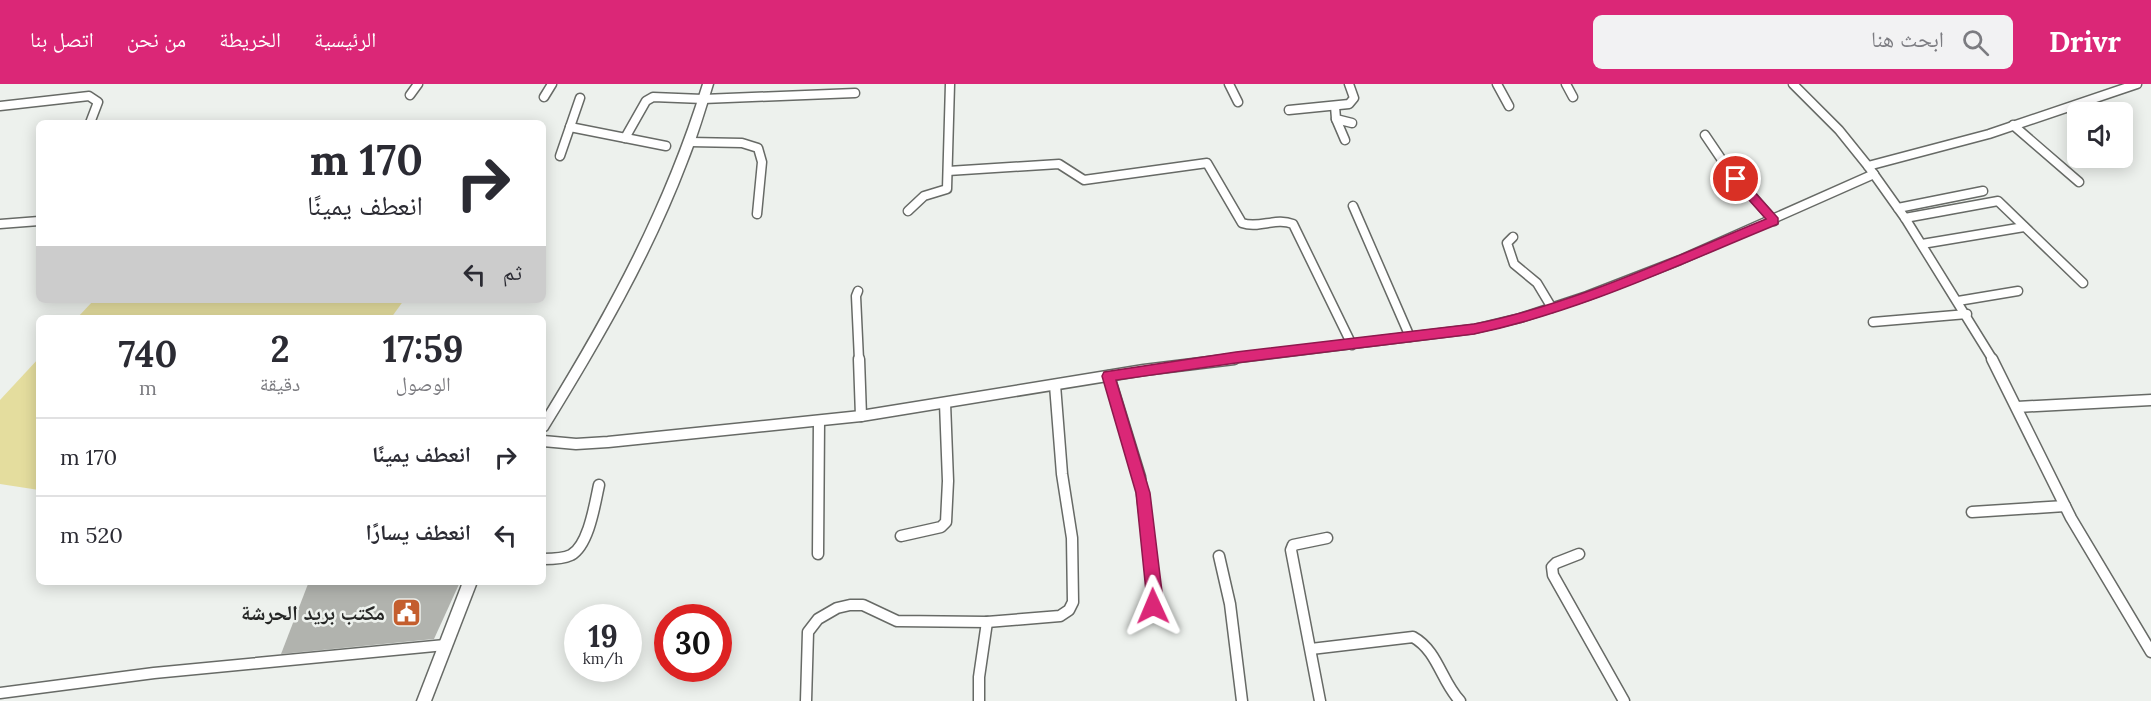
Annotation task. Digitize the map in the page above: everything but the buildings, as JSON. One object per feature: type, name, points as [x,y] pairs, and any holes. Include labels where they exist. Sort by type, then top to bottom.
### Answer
[{"type":"street","points":[[410,95],[418,84]]},
{"type":"street","points":[[544,97],[552,84]]},
{"type":"street","points":[[546,421],[618,297],[671,190],[690,142],[708,84]]},
{"type":"street","points":[[908,211],[924,196],[947,189],[950,84]]},
{"type":"street","points":[[1229,84],[1238,102]]},
{"type":"street","points":[[1288,110],[1349,104],[1354,100],[1349,84]]},
{"type":"street","points":[[1497,84],[1509,106]]},
{"type":"street","points":[[1566,84],[1573,97]]},
{"type":"street","points":[[1793,84],[1839,130],[1871,170],[1958,301],[2017,407],[2065,506],[2151,652]]},
{"type":"street","points":[[546,441],[608,442],[861,416],[1236,357],[1410,338],[1494,325],[1617,285],[1774,221],[1871,170],[2138,84]]},
{"type":"street","points":[[625,138],[649,98],[663,96],[703,99],[855,93]]},
{"type":"street","points":[[0,106],[89,96],[98,102],[91,120]]},
{"type":"street","points":[[560,156],[580,98]]},
{"type":"street","points":[[1335,106],[1336,119],[1345,140]]},
{"type":"street","points":[[1336,119],[1352,123]]},
{"type":"street","points":[[2013,125],[2079,182]]},
{"type":"street","points":[[570,127],[666,146]]},
{"type":"street","points":[[1705,135],[1726,166],[1774,221]]},
{"type":"street","points":[[690,142],[742,142],[758,148],[762,162],[757,214]]},
{"type":"street","points":[[948,171],[1059,164],[1066,165],[1078,179],[1084,180],[1207,163],[1242,223],[1251,226],[1287,221],[1293,224],[1352,345]]},
{"type":"street","points":[[1898,208],[1983,191]]},
{"type":"street","points":[[1905,218],[1997,201],[2083,283]]},
{"type":"street","points":[[1353,206],[1410,338]]},
{"type":"street","points":[[0,224],[36,221]]},
{"type":"street","points":[[1922,244],[2024,227]]},
{"type":"street","points":[[1513,237],[1507,243],[1518,271],[1536,282],[1552,308]]},
{"type":"street","points":[[858,291],[856,296],[861,416]]},
{"type":"street","points":[[1958,301],[2018,291]]},
{"type":"street","points":[[1873,322],[1966,314]]},
{"type":"street","points":[[1108,376],[1143,493],[1155,600],[1149,611]]},
{"type":"street","points":[[806,701],[807,636],[814,622],[832,610],[852,604],[873,609],[893,621],[987,622],[1060,616],[1069,610],[1072,602],[1072,538],[1062,474],[1055,385]]},
{"type":"street","points":[[2017,407],[2151,400]]},
{"type":"street","points":[[901,536],[941,526],[946,522],[948,481],[945,403]]},
{"type":"street","points":[[818,554],[819,421]]},
{"type":"street","points":[[546,559],[565,557],[575,552],[582,544],[599,485]]},
{"type":"street","points":[[1972,512],[2065,506]]},
{"type":"street","points":[[1320,701],[1291,550],[1293,546],[1327,538]]},
{"type":"street","points":[[1579,554],[1556,563],[1552,567],[1553,575],[1624,701]]},
{"type":"street","points":[[1219,556],[1230,604],[1242,701]]},
{"type":"street","points":[[424,701],[469,585]]},
{"type":"street","points":[[979,701],[979,677],[987,622]]},
{"type":"street","points":[[1311,649],[1413,637],[1423,641],[1430,649],[1448,687],[1460,701]]},
{"type":"street","points":[[0,693],[154,673],[445,645]]},
{"type":"shaded area","points":[[91,303],[402,303],[393,315],[80,315]]},
{"type":"shaded area","points":[[36,361],[36,490],[0,484],[0,400]]},
{"type":"place","name":"مكتب بريد الحرشة","points":[[406,613]]},
{"type":"route","points":[[1153,606],[1155,600],[1140,477],[1108,376],[1236,357],[1474,329],[1504,323],[1552,308],[1714,247],[1774,221],[1736,179]]}]
